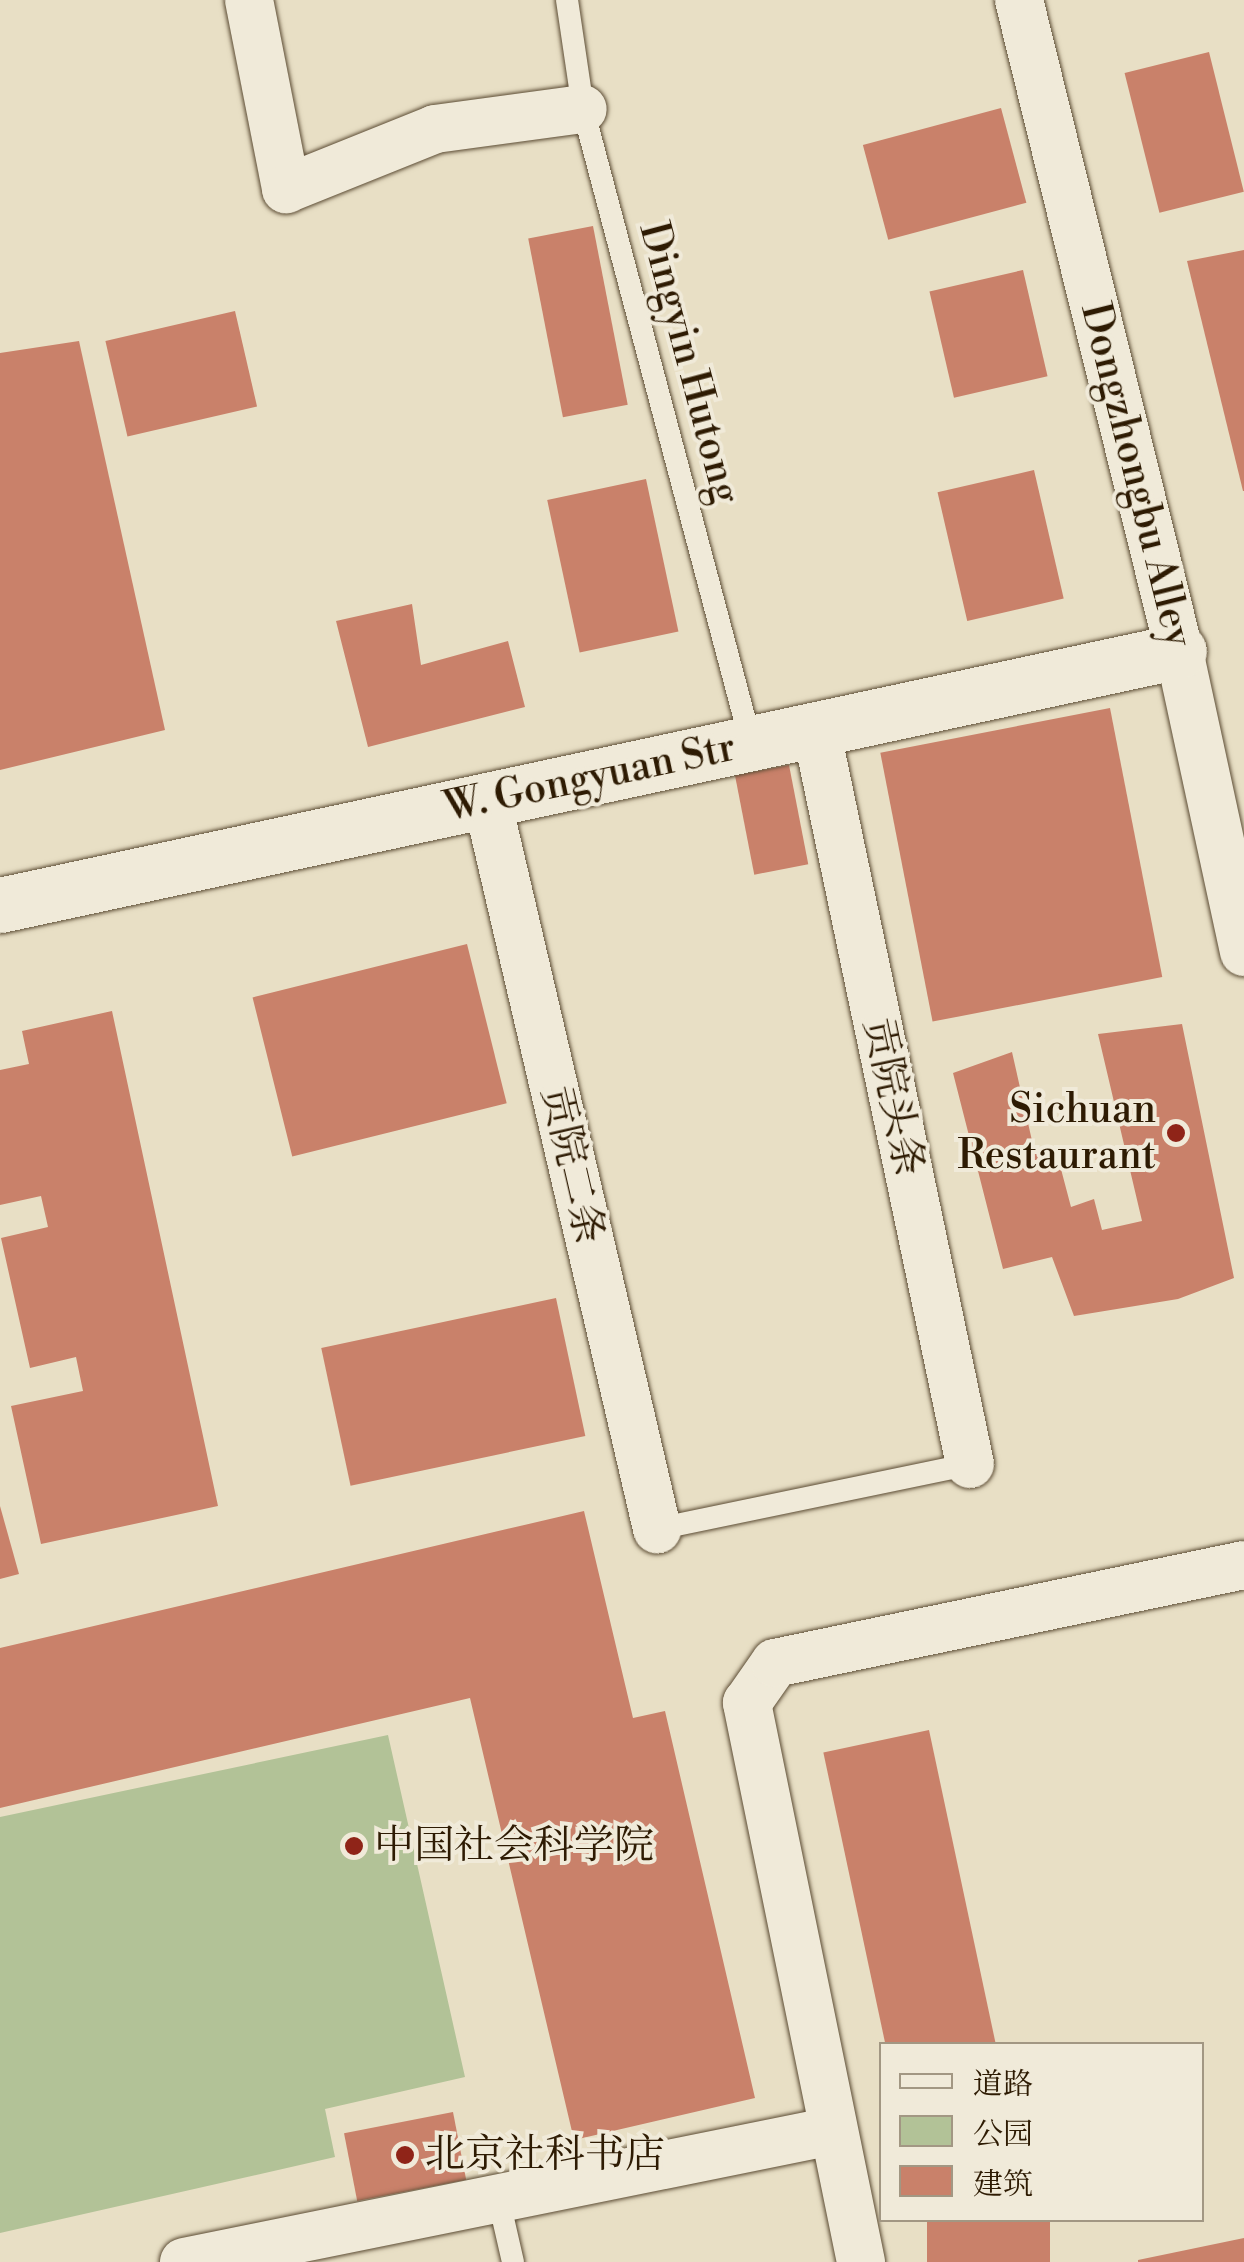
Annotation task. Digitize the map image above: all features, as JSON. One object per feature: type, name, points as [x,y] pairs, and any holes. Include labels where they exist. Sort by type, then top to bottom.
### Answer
[{"type":"street","points":[[249,0],[286,189],[435,130],[582,109]]},
{"type":"street","name":"Dongzhongbu Alley","points":[[1020,0],[1179,650],[1244,952]]},
{"type":"street","name":"W. Gongyuan Str","points":[[0,905],[1179,650]]},
{"type":"street","name":"贡院头条","points":[[816,730],[970,1464]]},
{"type":"street","name":"贡院二条","points":[[487,800],[656,1529]]},
{"type":"street","points":[[861,2262],[746,1703],[774,1664],[1244,1565]]},
{"type":"street","points":[[184,2262],[832,2131]]},
{"type":"lane","name":"Dingyin Hutong","points":[[567,0],[582,109],[751,743]]},
{"type":"lane","points":[[656,1529],[970,1464]]},
{"type":"lane","points":[[499,2201],[513,2262]]},
{"type":"green space","points":[[388,1735],[465,2077],[325,2109],[335,2157],[0,2233],[0,1817]]},
{"type":"building","points":[[1209,52],[1244,192],[1159,213],[1125,73]]},
{"type":"building","points":[[1001,108],[1026,203],[888,240],[863,145]]},
{"type":"building","points":[[593,226],[628,405],[563,417],[528,239]]},
{"type":"building","points":[[1244,250],[1244,491],[1243,491],[1187,261]]},
{"type":"building","points":[[1023,270],[1048,376],[954,398],[929,292]]},
{"type":"building","points":[[235,311],[257,406],[127,436],[105,341]]},
{"type":"building","points":[[79,341],[165,730],[0,770],[0,353]]},
{"type":"building","points":[[1034,470],[1064,599],[967,621],[938,492]]},
{"type":"building","points":[[646,479],[678,632],[580,653],[547,500]]},
{"type":"building","points":[[412,604],[421,665],[508,641],[525,707],[368,747],[336,621]]},
{"type":"building","points":[[1110,708],[1162,977],[933,1022],[880,753]]},
{"type":"building","points":[[789,765],[808,864],[754,875],[735,775]]},
{"type":"building","points":[[467,944],[507,1103],[292,1157],[253,997]]},
{"type":"building","points":[[112,1011],[218,1506],[41,1544],[11,1406],[83,1391],[76,1357],[30,1368],[1,1238],[48,1227],[41,1196],[0,1205],[0,1070],[29,1064],[22,1031]]},
{"type":"building","points":[[1182,1024],[1234,1278],[1178,1299],[1074,1316],[1052,1257],[1003,1269],[953,1073],[1012,1052],[1035,1154],[1057,1154],[1071,1207],[1094,1199],[1102,1230],[1142,1221],[1098,1034]]},
{"type":"building","points":[[556,1298],[585,1436],[351,1486],[321,1348]]},
{"type":"building","points":[[0,1506],[19,1574],[0,1579]]},
{"type":"building","points":[[584,1511],[633,1718],[665,1711],[755,2098],[574,2140],[470,1698],[0,1808],[0,1648]]},
{"type":"building","points":[[929,1730],[995,2042],[885,2042],[823,1752]]},
{"type":"building","name":"北京社科书店","points":[[453,2112],[466,2180],[357,2201],[344,2133]]},
{"type":"building","points":[[927,2222],[1050,2222],[1050,2262],[927,2262]]},
{"type":"building","points":[[1244,2238],[1244,2262],[1138,2262],[1138,2260]]},
{"type":"place","name":"Sichuan Restaurant","points":[[1176,1133]]},
{"type":"place","name":"中国社会科学院","points":[[354,1846]]},
{"type":"place","name":"北京社科书店","points":[[405,2155]]}]
